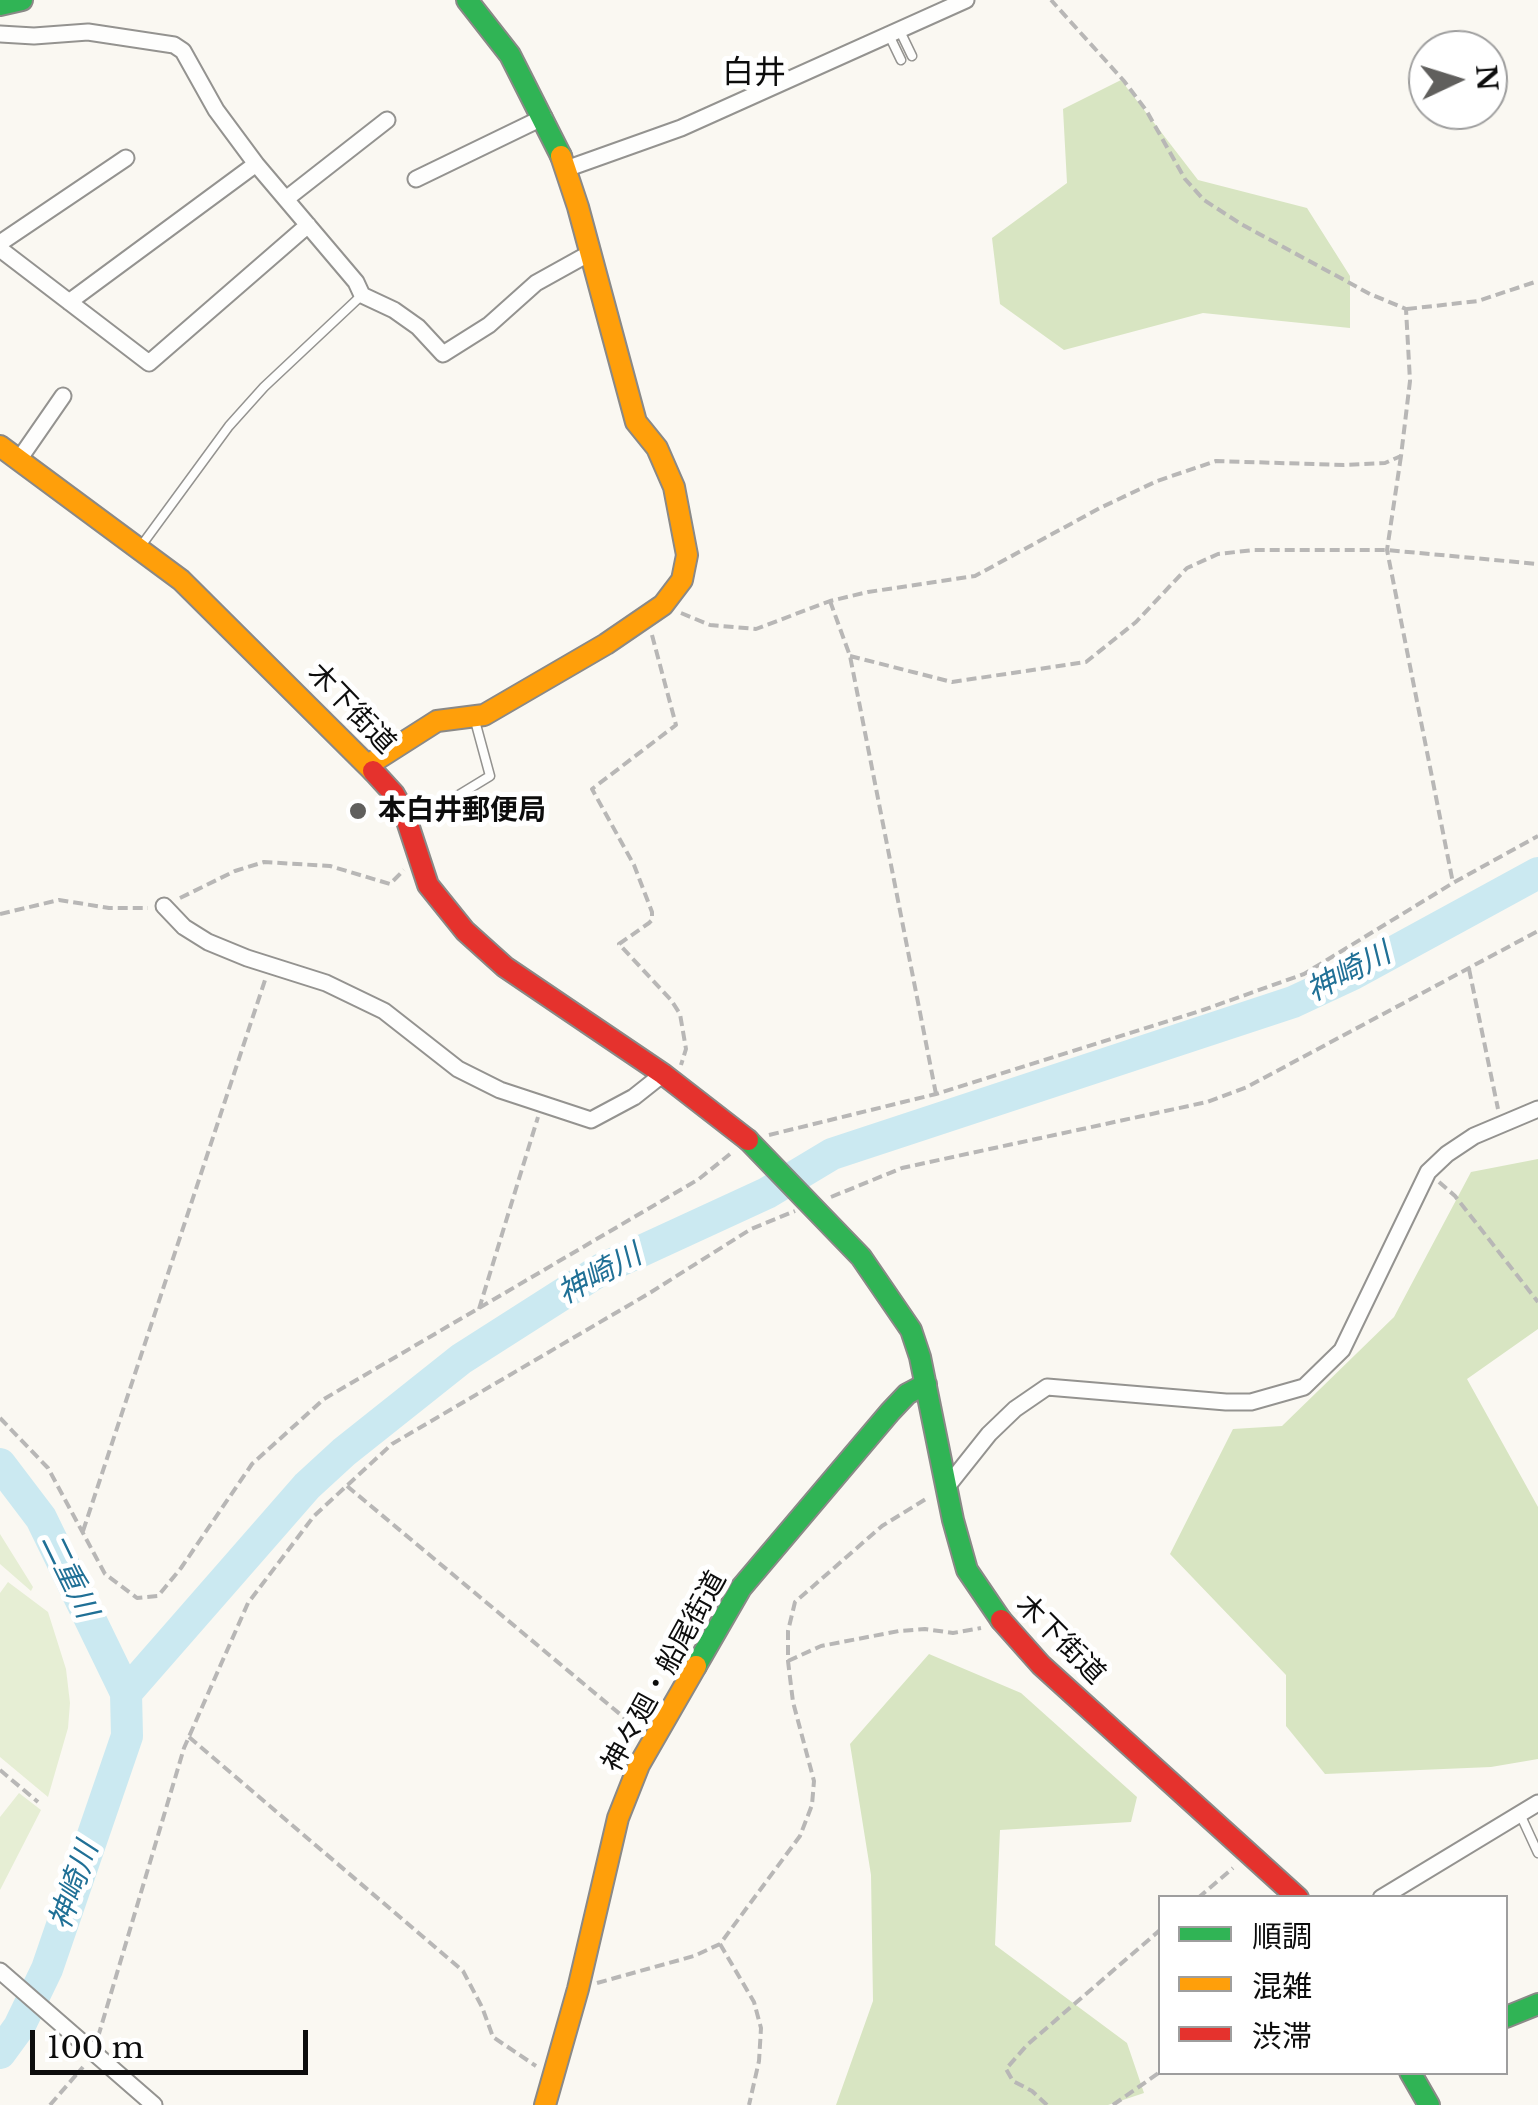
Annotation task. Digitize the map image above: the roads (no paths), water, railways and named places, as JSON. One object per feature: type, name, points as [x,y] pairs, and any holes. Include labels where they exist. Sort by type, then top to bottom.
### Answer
[{"type":"main road","points":[[0,5],[22,0]]},
{"type":"main road","points":[[368,764],[436,721],[474,717],[503,705],[656,610],[682,580],[686,555],[674,487],[657,448],[636,422],[566,169],[544,117],[510,56],[467,0]]},
{"type":"main road","name":"木下街道","points":[[0,446],[181,580],[368,764],[404,812],[428,885],[442,905],[504,967],[669,1079],[754,1146],[861,1256],[911,1330],[967,1570],[1000,1621],[1041,1665],[1295,1895]]},
{"type":"main road","name":"神々廻・船尾街道","points":[[545,2105],[578,1989],[618,1818],[652,1742],[741,1588],[890,1412],[907,1394],[926,1384]]},
{"type":"main road","points":[[1508,2017],[1538,2004]]},
{"type":"main road","points":[[1412,2075],[1429,2105]]},
{"type":"street","points":[[566,169],[681,128],[966,0]]},
{"type":"street","points":[[0,34],[88,32],[174,45],[184,51],[216,110],[256,164],[356,282],[362,295],[418,327],[443,354],[490,325],[536,283],[590,253]]},
{"type":"street","points":[[416,179],[544,117]]},
{"type":"street","points":[[286,199],[387,120]]},
{"type":"street","points":[[126,158],[0,246],[149,363],[308,225]]},
{"type":"street","points":[[69,302],[256,164]]},
{"type":"street","points":[[18,461],[63,396]]},
{"type":"street","points":[[164,906],[184,927],[208,942],[326,984],[384,1011],[484,1085],[591,1120],[669,1079]]},
{"type":"street","points":[[946,1488],[989,1434],[1016,1409],[1048,1388],[1238,1402],[1304,1387],[1342,1350],[1428,1172],[1447,1154],[1538,1108]]},
{"type":"street","points":[[1386,1895],[1538,1804]]},
{"type":"street","points":[[0,1971],[154,2105]]},
{"type":"lane","points":[[894,31],[912,56]]},
{"type":"lane","points":[[894,31],[901,60]]},
{"type":"lane","points":[[139,550],[229,426],[264,386],[362,295]]},
{"type":"lane","points":[[449,801],[490,776],[474,717]]},
{"type":"lane","points":[[1520,1814],[1538,1853]]},
{"type":"waterway","name":"神崎川","points":[[0,2053],[19,2027],[47,1969],[127,1736],[126,1693],[307,1486],[461,1359],[602,1269],[767,1193],[832,1154],[1293,1002],[1353,974],[1538,873]]},
{"type":"waterway","name":"二重川","points":[[0,1464],[41,1518],[126,1693]]},
{"type":"place","name":"本白井郵便局","points":[[358,811]]},
{"type":"district","name":"白井","points":[[754,74]]}]
